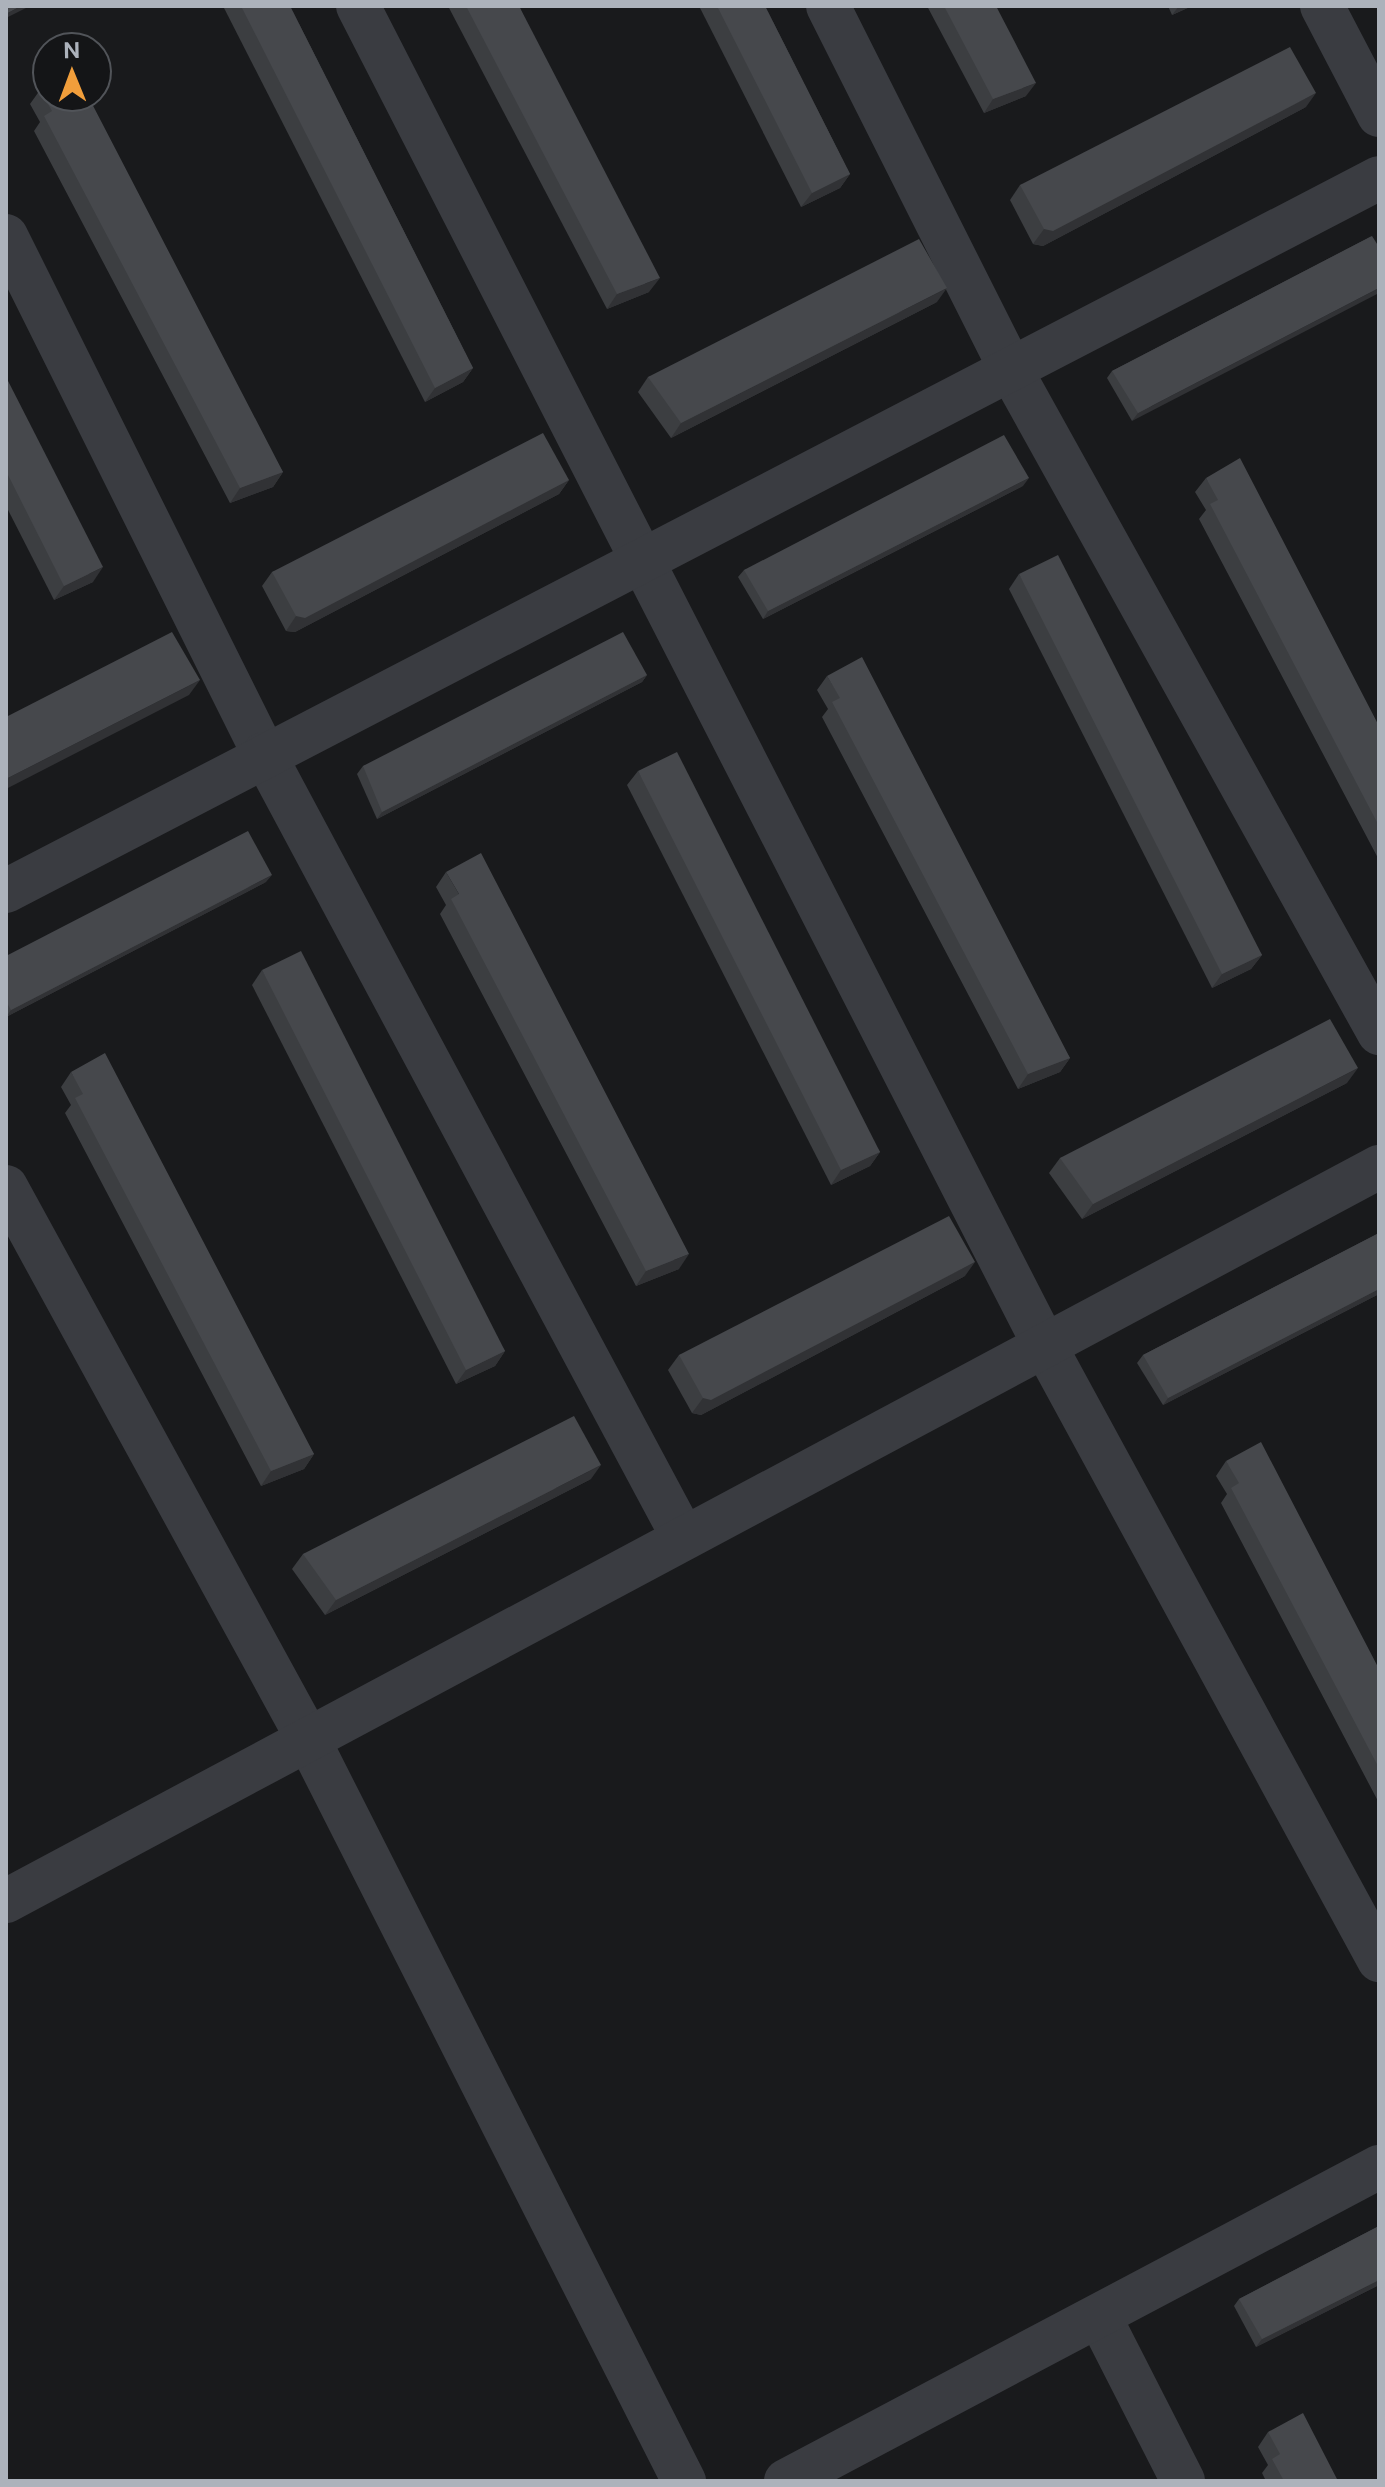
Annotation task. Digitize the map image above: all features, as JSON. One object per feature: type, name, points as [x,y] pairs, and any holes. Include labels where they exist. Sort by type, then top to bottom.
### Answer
[{"type":"street","points":[[358,6],[649,562],[1046,1348],[1379,1960]]},
{"type":"street","points":[[828,6],[1013,374],[1379,1033]]},
{"type":"street","points":[[1322,6],[1379,115]]},
{"type":"street","points":[[6,891],[264,754],[649,562],[1013,374],[1379,178]]},
{"type":"street","points":[[6,236],[264,754],[683,1537]]},
{"type":"street","points":[[6,1901],[309,1741],[683,1537],[1046,1348],[1379,1167]]},
{"type":"street","points":[[6,1187],[309,1741],[684,2481]]},
{"type":"street","points":[[786,2481],[1379,2167]]},
{"type":"street","points":[[1099,2316],[1183,2481]]},
{"type":"building","points":[[6,6],[21,6],[6,14]]},
{"type":"building","points":[[241,6],[290,6],[473,368],[435,388]]},
{"type":"building","points":[[466,6],[519,6],[660,278],[617,294]]},
{"type":"building","points":[[717,6],[765,6],[850,174],[812,193]]},
{"type":"building","points":[[944,6],[996,6],[1036,83],[993,99]]},
{"type":"building","points":[[1290,47],[1316,93],[1053,231],[1044,229],[1020,185]]},
{"type":"building","points":[[50,112],[96,112],[283,472],[240,488],[44,116]]},
{"type":"building","points":[[1372,236],[1379,247],[1379,288],[1138,413],[1112,371]]},
{"type":"building","points":[[919,239],[947,288],[681,423],[648,377]]},
{"type":"building","points":[[6,377],[103,567],[64,586],[6,471]]},
{"type":"building","points":[[543,433],[569,480],[305,618],[296,616],[272,572]]},
{"type":"building","points":[[1004,435],[1029,478],[768,611],[744,570]]},
{"type":"building","points":[[1240,458],[1379,726],[1379,826],[1210,504],[1218,500],[1206,478]]},
{"type":"building","points":[[1058,555],[1262,955],[1222,974],[1019,574]]},
{"type":"building","points":[[172,632],[200,680],[6,779],[6,717]]},
{"type":"building","points":[[623,632],[647,675],[382,812],[363,766]]},
{"type":"building","points":[[862,657],[1070,1058],[1028,1074],[832,702],[840,698],[827,676]]},
{"type":"building","points":[[677,752],[880,1152],[841,1170],[638,771]]},
{"type":"building","points":[[248,831],[272,875],[11,1010],[6,1001],[6,956]]},
{"type":"building","points":[[481,853],[689,1254],[646,1271],[451,899],[459,894],[446,872]]},
{"type":"building","points":[[301,951],[505,1351],[466,1370],[262,970]]},
{"type":"building","points":[[1330,1019],[1358,1068],[1093,1204],[1060,1158]]},
{"type":"building","points":[[105,1053],[314,1454],[271,1471],[75,1098],[83,1094],[71,1072]]},
{"type":"building","points":[[949,1216],[975,1262],[711,1400],[703,1398],[679,1355]]},
{"type":"building","points":[[1379,1233],[1379,1289],[1168,1398],[1143,1355]]},
{"type":"building","points":[[574,1416],[601,1465],[336,1600],[303,1554]]},
{"type":"building","points":[[1261,1442],[1379,1669],[1379,1768],[1231,1488],[1239,1483],[1226,1461]]},
{"type":"building","points":[[1379,2226],[1379,2280],[1262,2339],[1239,2299]]},
{"type":"building","points":[[1303,2413],[1338,2481],[1284,2481],[1272,2459],[1280,2454],[1268,2432]]}]
